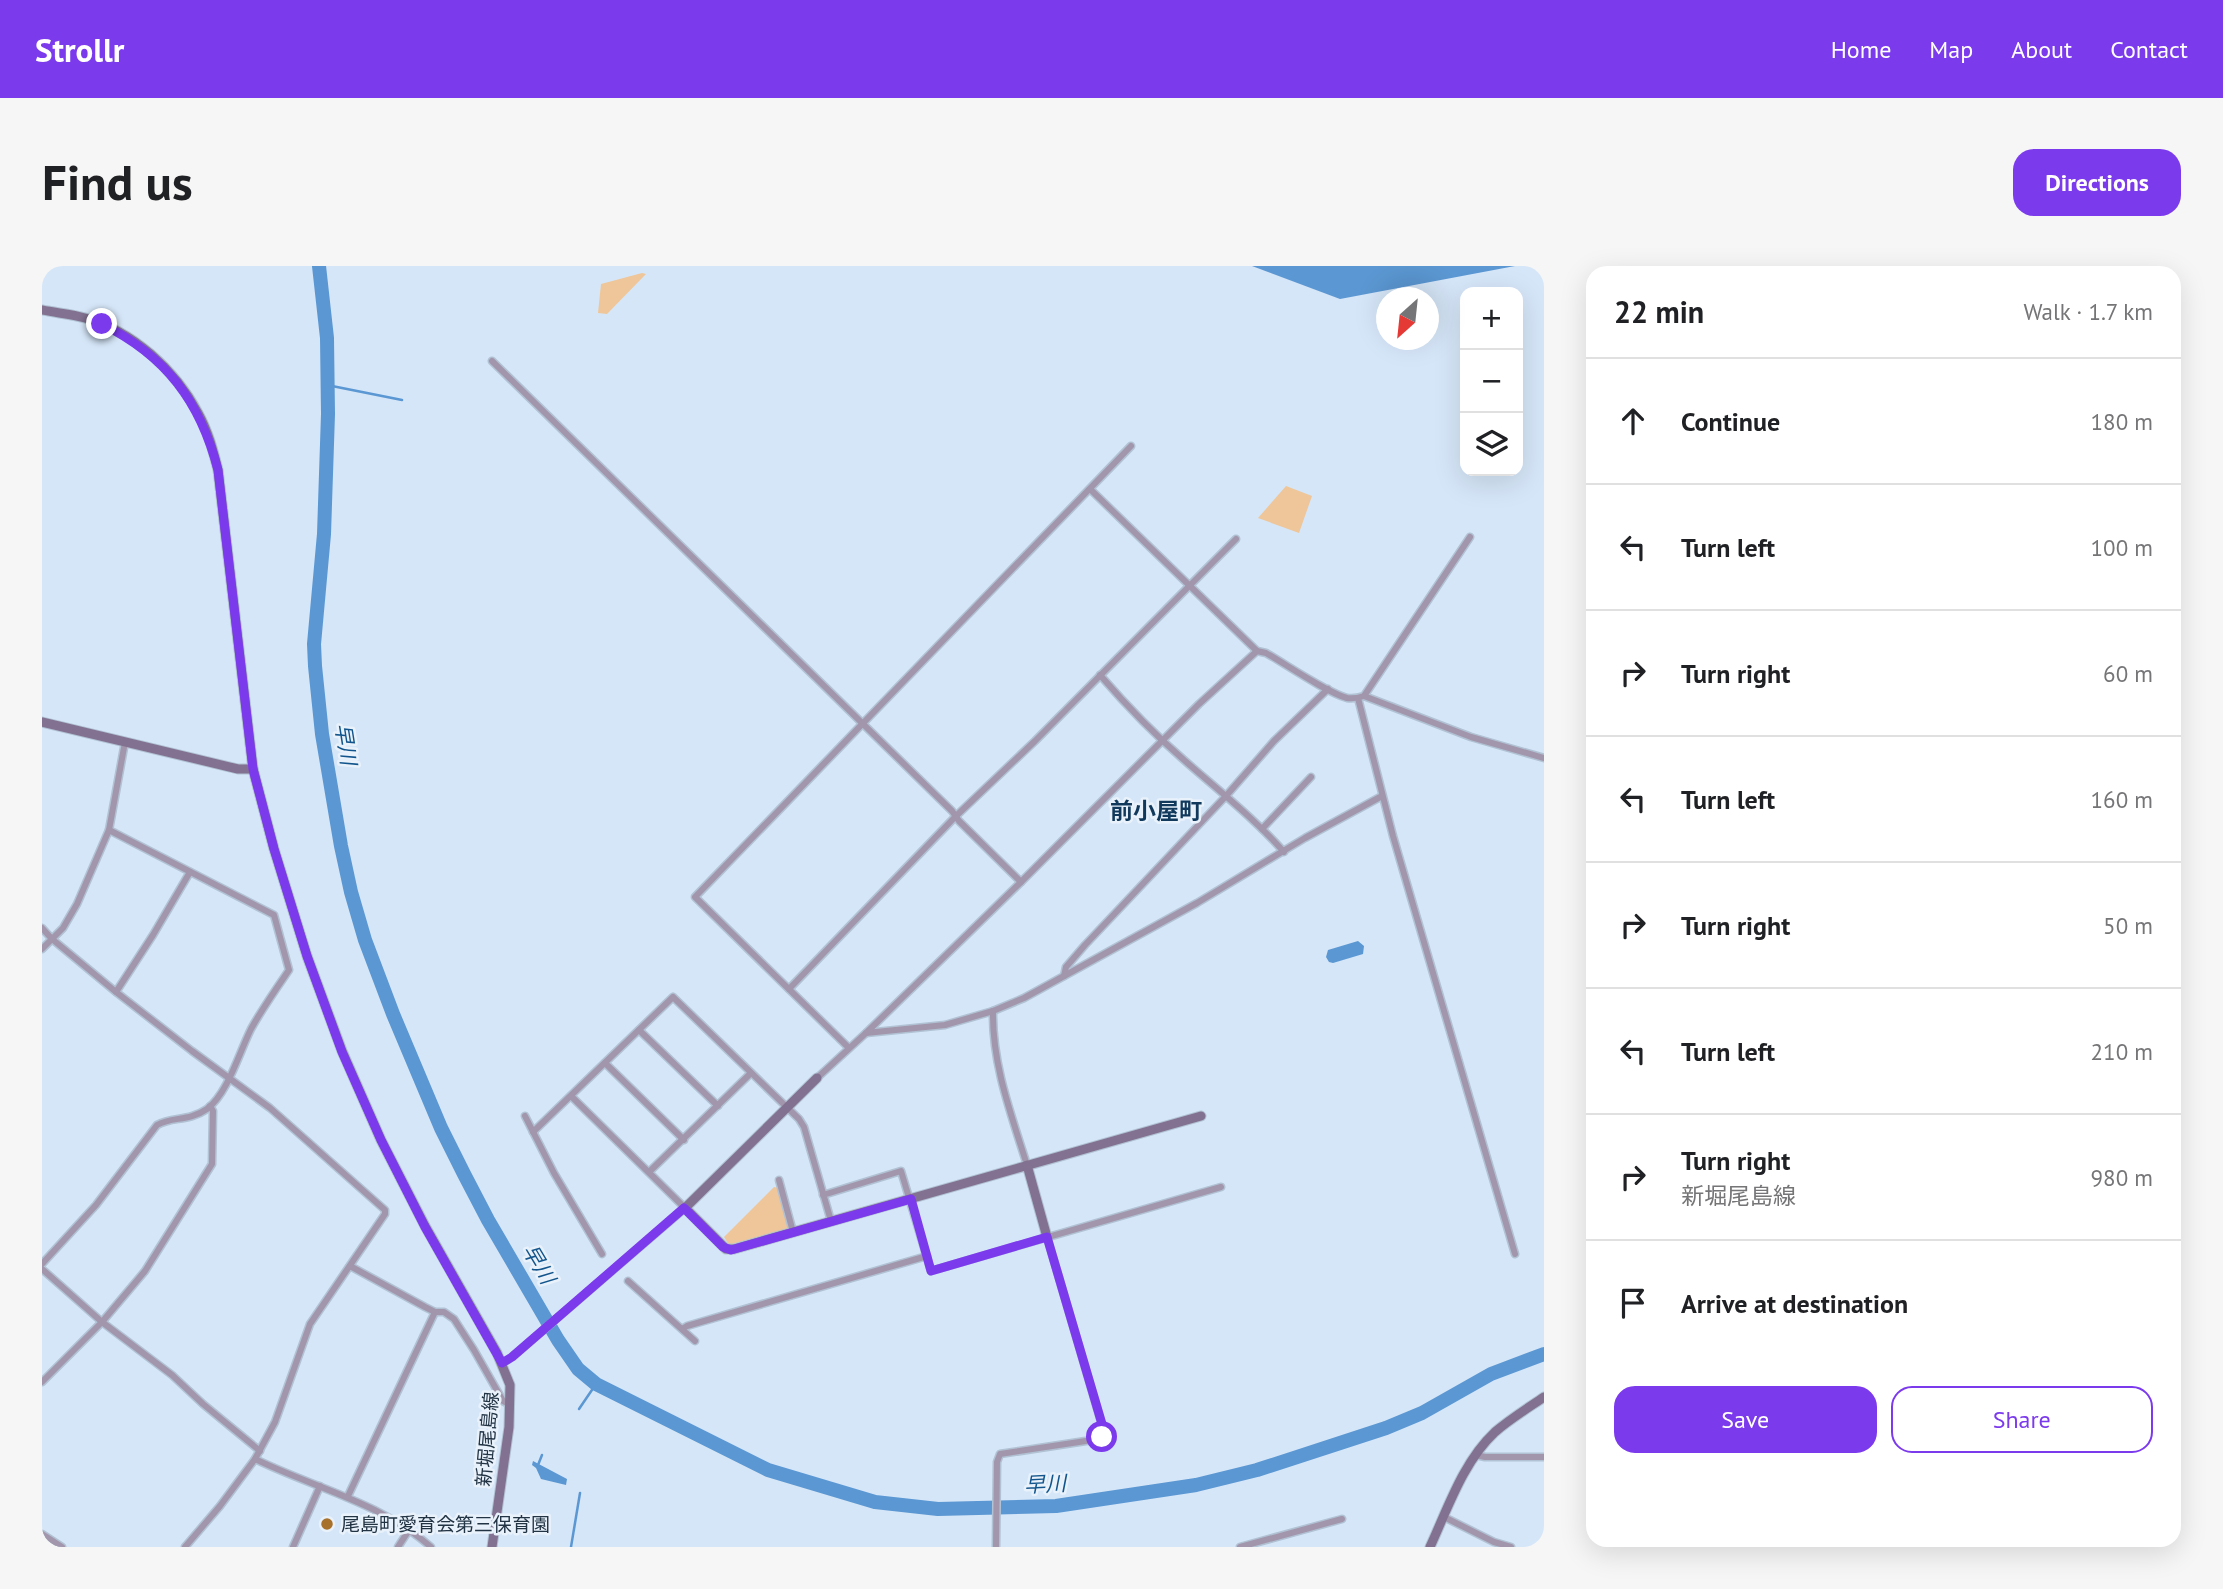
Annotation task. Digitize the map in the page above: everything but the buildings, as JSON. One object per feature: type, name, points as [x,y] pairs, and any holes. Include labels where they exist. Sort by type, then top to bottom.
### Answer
[{"type":"main road","name":"新堀尾島線","points":[[42,310],[85,318],[131,340],[158,360],[184,389],[211,443],[218,470],[253,769],[307,956],[342,1052],[380,1138],[402,1184],[502,1363],[510,1385],[511,1405],[492,1547]]},
{"type":"main road","points":[[42,722],[238,769],[253,769]]},
{"type":"main road","points":[[817,1078],[684,1208],[729,1250],[1201,1116]]},
{"type":"main road","points":[[1027,1164],[1047,1237]]},
{"type":"main road","points":[[1430,1547],[1476,1455],[1494,1433],[1544,1396]]},
{"type":"street","points":[[492,361],[1021,882]]},
{"type":"street","points":[[849,1048],[695,897],[1131,446]]},
{"type":"street","points":[[1090,489],[1257,651],[1266,653],[1344,697],[1361,697],[1471,737],[1544,758]]},
{"type":"street","points":[[1470,537],[1361,697],[1382,796],[1515,1254]]},
{"type":"street","points":[[789,989],[956,816],[1035,741],[1236,539]]},
{"type":"street","points":[[817,1078],[1021,882],[1098,802],[1257,651]]},
{"type":"street","points":[[1100,675],[1162,740],[1284,852]]},
{"type":"street","points":[[1064,976],[1066,967],[1085,945],[1226,796],[1274,740],[1328,689]]},
{"type":"street","points":[[42,949],[63,928],[77,904],[109,830],[125,742]]},
{"type":"street","points":[[1262,829],[1311,777]]},
{"type":"street","points":[[866,1033],[945,1025],[993,1011],[1024,998],[1197,904],[1382,796]]},
{"type":"street","points":[[109,830],[274,915],[289,970],[252,1027],[229,1078],[210,1107],[187,1119],[165,1121],[157,1125],[96,1205],[42,1266],[102,1322],[172,1375],[260,1451]]},
{"type":"street","points":[[116,992],[190,872]]},
{"type":"street","points":[[42,928],[116,992],[270,1108],[384,1207],[385,1214],[310,1324],[275,1422],[260,1451],[220,1506],[185,1547]]},
{"type":"street","points":[[533,1132],[673,997],[799,1119],[804,1127],[831,1221]]},
{"type":"street","points":[[993,1011],[996,1060],[1027,1164]]},
{"type":"street","points":[[639,1030],[718,1106]]},
{"type":"street","points":[[605,1063],[684,1140]]},
{"type":"street","points":[[649,1172],[751,1073]]},
{"type":"street","points":[[502,1363],[684,1208],[571,1096]]},
{"type":"street","points":[[42,1382],[102,1322],[145,1271],[212,1164],[210,1107]]},
{"type":"street","points":[[525,1116],[554,1173],[602,1254]]},
{"type":"street","points":[[823,1195],[901,1171],[931,1271],[1221,1187]]},
{"type":"street","points":[[779,1180],[793,1232]]},
{"type":"street","points":[[996,1547],[997,1462],[1000,1454],[1098,1439],[1104,1432],[1047,1237]]},
{"type":"street","points":[[682,1329],[778,1298],[927,1256]]},
{"type":"street","points":[[350,1266],[435,1312],[443,1312],[454,1319],[503,1401],[511,1405]]},
{"type":"street","points":[[628,1281],[695,1341]]},
{"type":"street","points":[[348,1496],[435,1312]]},
{"type":"street","points":[[1476,1455],[1544,1457]]},
{"type":"street","points":[[255,1459],[286,1474],[348,1496],[409,1530],[431,1547]]},
{"type":"street","points":[[293,1547],[320,1486]]},
{"type":"street","points":[[1444,1517],[1494,1542],[1511,1547]]},
{"type":"street","points":[[1240,1547],[1342,1519]]},
{"type":"street","points":[[398,1547],[409,1530]]},
{"type":"street","points":[[42,1534],[62,1547]]},
{"type":"shaded area","points":[[646,274],[607,314],[598,313],[601,284]]},
{"type":"shaded area","points":[[1286,486],[1312,496],[1299,533],[1258,518]]},
{"type":"shaded area","points":[[774,1187],[779,1188],[788,1229],[729,1245],[724,1237]]},
{"type":"water","points":[[1252,266],[1515,266],[1404,287],[1376,287],[1376,292],[1340,299]]},
{"type":"water","points":[[1358,941],[1364,946],[1363,954],[1329,962],[1326,957],[1328,950]]},
{"type":"water","points":[[533,1461],[567,1479],[566,1485],[541,1479],[532,1465]]},
{"type":"waterway","name":"早川","points":[[319,266],[327,338],[328,414],[324,534],[314,644],[315,666],[322,734],[351,892],[365,940],[393,1014],[441,1128],[488,1220],[558,1340],[578,1369],[596,1384],[768,1470],[875,1502],[938,1509],[1056,1506],[1196,1485],[1257,1470],[1386,1428],[1422,1413],[1491,1374],[1544,1354]]},
{"type":"waterway","points":[[327,385],[402,400]]},
{"type":"waterway","points":[[579,1409],[596,1384]]},
{"type":"waterway","points":[[538,1465],[542,1455]]},
{"type":"waterway","points":[[571,1547],[580,1493]]},
{"type":"place","name":"尾島町愛育会第三保育園","points":[[327,1524]]},
{"type":"district","name":"前小屋町","points":[[1156,810]]},
{"type":"route","points":[[102,324],[131,340],[158,360],[184,389],[211,443],[218,470],[253,769],[307,956],[342,1052],[381,1140],[425,1227],[502,1363],[684,1208],[723,1247],[731,1250],[911,1199],[931,1271],[1047,1237],[1102,1424],[1102,1437]]}]
